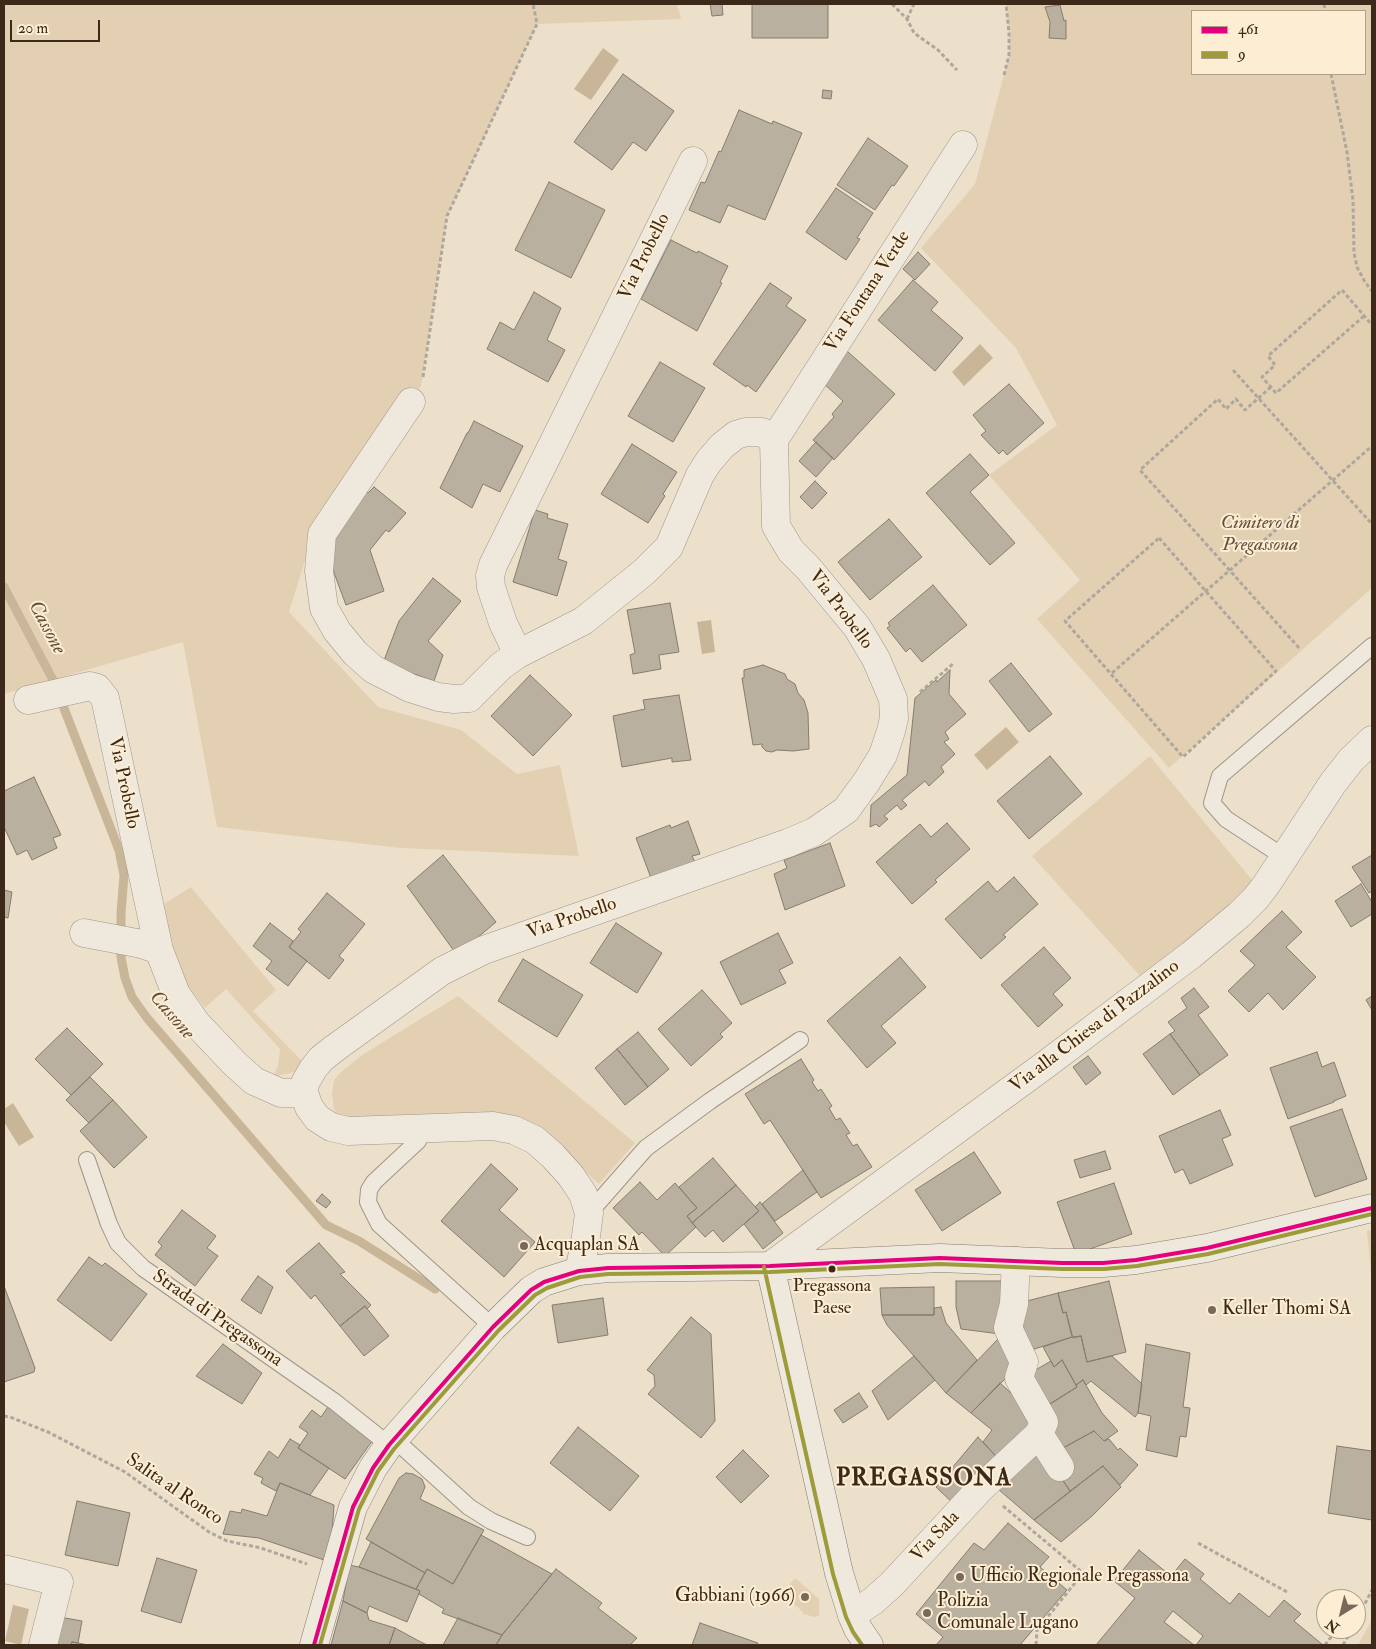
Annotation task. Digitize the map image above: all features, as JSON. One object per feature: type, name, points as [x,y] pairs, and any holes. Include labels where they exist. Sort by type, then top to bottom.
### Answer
[{"type":"street","name":"Via Fontana Verde","points":[[774,440],[962,145]]},
{"type":"street","name":"Via Probello","points":[[518,654],[503,623],[491,587],[490,576],[493,565],[693,161]]},
{"type":"street","points":[[411,402],[322,534],[319,571],[324,608],[337,632],[354,653],[373,669],[410,688],[438,697],[454,699],[469,698],[501,666],[518,654],[583,621],[644,572],[669,547],[700,475],[722,446],[736,435],[746,432],[762,432],[774,440]]},
{"type":"street","name":"Via Probello","points":[[28,700],[90,686],[97,688],[105,698],[150,947],[176,994],[197,1024],[235,1064],[254,1081],[281,1092],[304,1093],[305,1083],[321,1059],[442,971],[484,950],[788,843],[814,832],[846,810],[868,781],[883,755],[891,731],[894,713],[893,699],[876,659],[857,627],[791,551],[776,526],[774,440]]},
{"type":"street","name":"Via alla Chiesa di Pazzalino","points":[[770,1266],[1045,1065],[1190,955],[1239,915],[1266,885],[1333,783],[1351,760],[1372,740]]},
{"type":"street","points":[[94,935],[150,947]]},
{"type":"street","points":[[304,1093],[309,1107],[317,1118],[331,1127],[348,1131],[493,1126],[514,1130],[535,1140],[571,1176],[583,1194],[589,1213],[579,1271]]},
{"type":"street","points":[[314,1645],[353,1508],[373,1468],[391,1442],[493,1327],[531,1290],[544,1282],[579,1271],[608,1268],[770,1266],[940,1258],[1103,1263],[1136,1260],[1207,1248],[1372,1208]]},
{"type":"street","points":[[1016,1261],[1014,1304],[1008,1328],[1024,1362],[1019,1378],[1044,1422],[1039,1434],[1060,1467]]},
{"type":"street","points":[[770,1266],[839,1574],[860,1636]]},
{"type":"street","name":"Via Sala","points":[[860,1636],[873,1601],[892,1584],[981,1488],[1039,1434]]},
{"type":"street","points":[[4,1569],[59,1582],[43,1645]]},
{"type":"lane","points":[[1284,857],[1226,819],[1212,803],[1220,776],[1372,646]]},
{"type":"lane","points":[[589,1213],[646,1148],[710,1101],[800,1040]]},
{"type":"lane","points":[[425,1128],[418,1141],[374,1182],[369,1190],[368,1202],[379,1224],[493,1327]]},
{"type":"lane","name":"Strada di Pregassona","points":[[87,1160],[109,1224],[118,1243],[143,1268],[391,1442],[469,1506],[491,1521],[527,1537]]},
{"type":"path","points":[[411,402],[421,386],[447,216],[537,24],[533,4]]},
{"type":"path","points":[[892,4],[907,19],[914,33],[938,50],[958,70]]},
{"type":"path","points":[[907,19],[914,4]]},
{"type":"path","points":[[1004,76],[1010,56],[1006,4]]},
{"type":"path","points":[[1331,75],[1347,152],[1353,200],[1356,260],[1361,274],[1372,291]]},
{"type":"path","points":[[1364,316],[1276,393],[1262,377],[1275,365],[1268,356],[1342,290],[1372,325]]},
{"type":"path","points":[[1233,370],[1372,524]]},
{"type":"path","points":[[1271,387],[1245,410],[1236,399],[1226,409],[1218,399],[1140,470],[1300,649]]},
{"type":"path","points":[[1112,673],[1372,446]]},
{"type":"path","points":[[1159,538],[1206,591],[1276,671],[1183,757],[1065,621],[1159,538]]},
{"type":"path","points":[[894,713],[954,663]]},
{"type":"path","name":"Salita al Ronco","points":[[4,1416],[48,1432],[125,1472],[209,1532],[227,1541],[261,1548],[333,1574]]},
{"type":"path","points":[[981,1488],[1083,1573],[1036,1630],[1036,1645]]},
{"type":"path","points":[[1198,1543],[1289,1593]]},
{"type":"path","points":[[1366,1601],[1372,1590]]},
{"type":"green space","points":[[4,4],[677,4],[681,19],[537,24],[447,216],[421,386],[314,531],[289,612],[378,707],[461,730],[517,774],[560,765],[579,856],[401,848],[217,827],[183,642],[4,694]]},
{"type":"green space","name":"Cimitero di Pregassona","points":[[1006,4],[1372,4],[1372,588],[1169,768],[1037,619],[1080,580],[989,475],[1057,425],[1016,348],[921,248],[975,184],[1009,56]]},
{"type":"green space","points":[[1150,756],[1257,886],[1142,978],[1032,856]]},
{"type":"green space","points":[[191,887],[276,990],[253,1011],[304,1063],[294,1072],[273,1077],[278,1066],[280,1049],[226,989],[205,1008],[174,968],[164,904]]},
{"type":"green space","points":[[458,996],[635,1143],[599,1184],[537,1129],[348,1122],[338,1115],[334,1109],[332,1094],[334,1080],[341,1072],[362,1055]]},
{"type":"green space","points":[[1372,1230],[1372,1283],[1367,1231]]},
{"type":"green space","points":[[795,1578],[819,1599],[819,1615],[815,1617],[803,1614],[782,1594]]},
{"type":"green space","points":[[1372,1619],[1372,1645],[1358,1645],[1361,1639],[1366,1639],[1366,1630]]},
{"type":"shaded area","points":[[603,48],[619,60],[591,100],[574,89]]},
{"type":"shaded area","points":[[980,344],[993,358],[964,386],[952,372]]},
{"type":"shaded area","points":[[711,620],[715,652],[702,654],[697,622]]},
{"type":"shaded area","points":[[1006,727],[1019,742],[987,770],[974,755]]},
{"type":"shaded area","points":[[13,1103],[34,1137],[19,1146],[4,1122],[4,1109]]},
{"type":"shaded area","points":[[13,1605],[29,1609],[21,1645],[5,1641]]},
{"type":"building","points":[[710,4],[722,4],[723,15],[712,16]]},
{"type":"building","points":[[752,4],[828,4],[828,38],[752,38]]},
{"type":"building","points":[[1060,5],[1064,21],[1066,20],[1066,39],[1049,38],[1050,22],[1045,7]]},
{"type":"building","points":[[623,74],[674,111],[646,151],[633,142],[612,170],[574,142]]},
{"type":"building","points":[[823,90],[832,91],[831,99],[822,98]]},
{"type":"building","points":[[739,110],[772,124],[773,121],[802,133],[765,220],[728,205],[720,223],[689,210],[701,182],[705,183],[719,151],[721,152]]},
{"type":"building","points":[[868,138],[908,166],[875,210],[837,185]]},
{"type":"building","points":[[549,182],[605,210],[571,278],[515,250]]},
{"type":"building","points":[[836,188],[873,213],[857,238],[860,239],[846,260],[806,232]]},
{"type":"building","points":[[671,240],[728,266],[720,282],[722,283],[697,331],[641,299]]},
{"type":"building","points":[[918,252],[930,264],[915,280],[903,269]]},
{"type":"building","points":[[913,280],[938,302],[931,310],[963,338],[935,371],[878,320]]},
{"type":"building","points":[[770,283],[792,298],[786,306],[806,320],[756,392],[713,364]]},
{"type":"building","points":[[534,292],[561,308],[547,340],[565,350],[548,382],[487,349],[500,322],[514,330]]},
{"type":"building","points":[[847,351],[895,394],[834,460],[813,440],[834,417],[832,414],[843,401],[824,384]]},
{"type":"building","points":[[660,362],[705,388],[673,442],[628,416]]},
{"type":"building","points":[[1009,384],[1044,423],[1007,455],[1003,450],[999,454],[981,435],[986,431],[973,415]]},
{"type":"building","points":[[474,421],[523,446],[500,492],[483,484],[472,508],[440,488]]},
{"type":"building","points":[[816,442],[833,458],[816,477],[799,461]]},
{"type":"building","points":[[632,444],[677,472],[648,523],[601,494]]},
{"type":"building","points":[[970,454],[989,475],[970,492],[1015,543],[990,565],[926,493]]},
{"type":"building","points":[[815,481],[827,493],[812,509],[800,497]]},
{"type":"building","points":[[374,487],[406,513],[389,532],[386,530],[370,550],[384,591],[346,605],[323,543],[366,491],[368,493]]},
{"type":"building","points":[[535,510],[548,514],[547,518],[568,524],[558,559],[567,562],[557,596],[513,582]]},
{"type":"building","points":[[889,519],[922,557],[870,600],[838,562]]},
{"type":"building","points":[[433,578],[461,601],[428,641],[443,655],[434,681],[383,663],[399,621]]},
{"type":"building","points":[[933,585],[967,625],[922,662],[910,648],[906,652],[887,628],[890,626],[888,623]]},
{"type":"building","points":[[670,603],[679,652],[659,655],[661,669],[633,674],[630,655],[635,653],[627,610]]},
{"type":"building","points":[[1011,663],[1052,714],[1029,732],[989,681]]},
{"type":"building","points":[[763,665],[785,674],[787,679],[795,684],[798,693],[804,700],[808,713],[809,749],[777,750],[772,752],[766,751],[762,744],[753,745],[742,678],[744,678],[744,670]]},
{"type":"building","points":[[950,670],[949,694],[966,714],[945,732],[949,739],[944,742],[955,754],[941,767],[944,772],[929,786],[925,781],[902,800],[907,805],[901,810],[897,805],[884,816],[888,819],[879,827],[876,824],[870,827],[871,805],[907,775],[915,698]]},
{"type":"building","points":[[530,675],[572,715],[533,756],[491,716]]},
{"type":"building","points":[[679,695],[691,760],[672,762],[672,758],[622,767],[613,716],[645,709],[643,700]]},
{"type":"building","points":[[1050,756],[1082,794],[1029,839],[997,801]]},
{"type":"building","points":[[34,777],[61,835],[53,838],[57,848],[32,860],[27,850],[17,855],[4,827],[4,791]]},
{"type":"building","points":[[688,821],[700,854],[692,856],[695,862],[651,878],[636,838],[670,825],[671,828]]},
{"type":"building","points":[[947,823],[970,849],[935,880],[937,882],[912,904],[876,862],[920,824],[931,837]]},
{"type":"building","points":[[830,843],[845,886],[785,910],[774,874],[787,868],[784,860]]},
{"type":"building","points":[[443,855],[496,922],[457,955],[407,886]]},
{"type":"building","points":[[1372,855],[1372,891],[1369,893],[1352,867]]},
{"type":"building","points":[[1014,877],[1038,904],[1003,935],[1006,937],[981,959],[945,919],[988,881],[997,892]]},
{"type":"building","points":[[1361,884],[1372,902],[1372,914],[1351,927],[1335,901]]},
{"type":"building","points":[[4,890],[12,892],[8,918],[4,917]]},
{"type":"building","points":[[327,893],[365,924],[339,956],[344,960],[329,979],[289,947],[301,932],[298,929]]},
{"type":"building","points":[[1282,911],[1302,932],[1286,947],[1316,977],[1283,1010],[1268,993],[1249,1012],[1228,991],[1255,965],[1240,951]]},
{"type":"building","points":[[270,923],[293,941],[289,947],[307,961],[288,986],[266,969],[272,961],[253,946]]},
{"type":"building","points":[[616,923],[662,953],[637,993],[590,963]]},
{"type":"building","points":[[778,933],[793,963],[779,970],[786,983],[741,1005],[720,962]]},
{"type":"building","points":[[1044,947],[1071,978],[1053,994],[1063,1005],[1038,1027],[1001,985]]},
{"type":"building","points":[[900,957],[926,987],[881,1026],[896,1043],[867,1068],[827,1021]]},
{"type":"building","points":[[523,959],[583,995],[557,1037],[498,1001]]},
{"type":"building","points":[[1194,988],[1209,1007],[1198,1015],[1228,1055],[1200,1075],[1170,1034],[1175,1031],[1168,1022],[1187,1008],[1181,998]]},
{"type":"building","points":[[702,990],[732,1023],[720,1034],[723,1037],[691,1066],[658,1029]]},
{"type":"building","points":[[1372,996],[1372,1010],[1366,1000]]},
{"type":"building","points":[[67,1028],[103,1064],[71,1095],[35,1059]]},
{"type":"building","points":[[638,1032],[669,1069],[648,1087],[617,1049]]},
{"type":"building","points":[[1170,1034],[1200,1075],[1173,1095],[1143,1054]]},
{"type":"building","points":[[617,1049],[648,1087],[625,1105],[595,1068]]},
{"type":"building","points":[[1317,1052],[1322,1067],[1334,1062],[1346,1096],[1288,1119],[1270,1068]]},
{"type":"building","points":[[1088,1056],[1101,1073],[1086,1085],[1073,1067]]},
{"type":"building","points":[[801,1059],[814,1080],[812,1082],[818,1091],[821,1089],[832,1106],[829,1108],[836,1120],[840,1118],[850,1133],[846,1135],[853,1146],[857,1144],[872,1167],[821,1198],[770,1120],[764,1124],[745,1094]]},
{"type":"building","points":[[90,1077],[113,1100],[89,1123],[66,1100]]},
{"type":"building","points":[[113,1100],[147,1137],[114,1168],[80,1131]]},
{"type":"building","points":[[1342,1109],[1367,1179],[1315,1197],[1290,1127]]},
{"type":"building","points":[[1220,1110],[1231,1135],[1222,1139],[1233,1165],[1190,1184],[1183,1169],[1175,1173],[1159,1136]]},
{"type":"building","points":[[1105,1151],[1111,1169],[1080,1178],[1074,1160]]},
{"type":"building","points":[[974,1152],[1001,1193],[942,1231],[915,1190]]},
{"type":"building","points":[[713,1158],[736,1185],[692,1223],[687,1216],[697,1208],[679,1187]]},
{"type":"building","points":[[491,1164],[518,1189],[499,1210],[535,1242],[504,1277],[441,1221]]},
{"type":"building","points":[[803,1170],[817,1192],[775,1221],[762,1204]]},
{"type":"building","points":[[640,1182],[657,1200],[675,1183],[697,1208],[687,1216],[696,1227],[665,1256],[642,1232],[639,1235],[613,1208]]},
{"type":"building","points":[[1114,1183],[1132,1234],[1076,1254],[1057,1202]]},
{"type":"building","points":[[736,1185],[759,1211],[723,1242],[713,1230],[705,1237],[692,1223]]},
{"type":"building","points":[[322,1194],[331,1202],[326,1208],[316,1201]]},
{"type":"building","points":[[760,1202],[783,1233],[763,1249],[744,1224],[759,1211],[755,1207]]},
{"type":"building","points":[[182,1210],[216,1236],[207,1248],[218,1256],[195,1286],[155,1255],[162,1246],[158,1242]]},
{"type":"building","points":[[319,1243],[345,1272],[340,1274],[371,1305],[367,1309],[365,1306],[340,1326],[315,1295],[311,1299],[286,1271]]},
{"type":"building","points":[[89,1257],[102,1266],[105,1263],[147,1294],[111,1341],[57,1300]]},
{"type":"building","points":[[258,1276],[273,1287],[261,1314],[241,1300]]},
{"type":"building","points":[[956,1281],[1009,1281],[1000,1334],[961,1329],[956,1307]]},
{"type":"building","points":[[1109,1281],[1126,1352],[1087,1362],[1081,1336],[1073,1338],[1066,1312],[1063,1313],[1058,1293]]},
{"type":"building","points":[[4,1286],[35,1368],[34,1372],[4,1382]]},
{"type":"building","points":[[934,1287],[934,1315],[882,1315],[880,1288]]},
{"type":"building","points":[[1058,1293],[1063,1313],[1066,1312],[1072,1337],[1025,1352],[1012,1320],[1019,1303]]},
{"type":"building","points":[[603,1298],[608,1335],[558,1343],[552,1305]]},
{"type":"building","points":[[365,1306],[389,1336],[364,1356],[340,1326]]},
{"type":"building","points":[[941,1307],[946,1323],[977,1360],[946,1393],[887,1325],[882,1315],[934,1315],[934,1308]]},
{"type":"building","points":[[691,1317],[711,1334],[715,1421],[701,1438],[648,1394],[655,1386],[654,1375],[647,1370]]},
{"type":"building","points":[[1081,1336],[1087,1362],[1112,1356],[1142,1384],[1138,1413],[1135,1417],[1091,1381],[1086,1385],[1083,1380],[1076,1385],[1062,1360],[1054,1367],[1043,1347],[1072,1337]]},
{"type":"building","points":[[1000,1337],[1018,1366],[971,1413],[946,1393]]},
{"type":"building","points":[[223,1344],[262,1373],[242,1404],[196,1376]]},
{"type":"building","points":[[1146,1344],[1190,1353],[1183,1407],[1190,1408],[1186,1437],[1180,1436],[1177,1457],[1146,1450],[1151,1416],[1138,1413]]},
{"type":"building","points":[[914,1356],[935,1380],[888,1420],[872,1391]]},
{"type":"building","points":[[1062,1360],[1077,1387],[1039,1411],[1027,1375],[1051,1361],[1054,1367]]},
{"type":"building","points":[[1083,1380],[1102,1413],[1118,1431],[1104,1441],[1094,1431],[1059,1450],[1040,1410],[1077,1387],[1076,1385]]},
{"type":"building","points":[[1000,1383],[1039,1422],[1003,1464],[983,1442],[992,1430],[971,1413]]},
{"type":"building","points":[[859,1393],[868,1407],[843,1423],[834,1410]]},
{"type":"building","points":[[330,1404],[375,1437],[345,1479],[298,1448],[308,1433],[299,1427],[312,1410],[321,1417]]},
{"type":"building","points":[[578,1427],[639,1476],[610,1511],[550,1463]]},
{"type":"building","points":[[1094,1431],[1104,1441],[1109,1439],[1118,1450],[1120,1448],[1138,1465],[1120,1485],[1103,1466],[1070,1491],[1059,1475],[1056,1452]]},
{"type":"building","points":[[978,1437],[1003,1464],[957,1507],[936,1487]]},
{"type":"building","points":[[290,1439],[300,1445],[298,1448],[329,1468],[310,1495],[280,1483],[276,1491],[261,1483],[263,1478],[254,1474],[269,1451],[278,1458]]},
{"type":"building","points":[[1040,1446],[1070,1491],[1034,1520],[991,1483]]},
{"type":"building","points":[[1337,1446],[1372,1451],[1372,1520],[1328,1513]]},
{"type":"building","points":[[743,1450],[769,1476],[741,1503],[716,1477]]},
{"type":"building","points":[[1103,1466],[1121,1487],[1092,1516],[1061,1542],[1034,1520]]},
{"type":"building","points":[[406,1473],[413,1474],[422,1479],[425,1487],[420,1499],[484,1530],[453,1584],[427,1569],[425,1573],[366,1539],[399,1478]]},
{"type":"building","points":[[280,1483],[334,1505],[330,1562],[259,1538],[223,1534],[230,1511],[241,1513],[242,1509],[267,1516]]},
{"type":"building","points":[[77,1501],[130,1513],[118,1566],[65,1555]]},
{"type":"building","points":[[1008,1523],[1049,1557],[1040,1567],[1067,1590],[1020,1645],[936,1645],[943,1637],[916,1614],[974,1543],[984,1550]]},
{"type":"building","points":[[481,1535],[552,1574],[502,1635],[442,1613],[444,1609],[419,1594],[420,1591],[416,1589],[427,1569],[453,1584]]},
{"type":"building","points":[[371,1542],[425,1573],[416,1589],[359,1567]]},
{"type":"building","points":[[1139,1550],[1171,1576],[1185,1559],[1204,1574],[1200,1579],[1230,1604],[1239,1593],[1269,1617],[1284,1600],[1301,1614],[1294,1621],[1323,1645],[1196,1645],[1203,1636],[1173,1611],[1164,1622],[1194,1645],[1096,1645],[1135,1598],[1114,1581]]},
{"type":"building","points":[[157,1558],[197,1570],[181,1623],[141,1611]]},
{"type":"building","points":[[349,1565],[359,1567],[420,1591],[407,1622],[369,1606],[367,1613],[343,1601]]},
{"type":"building","points":[[556,1569],[602,1603],[598,1608],[637,1638],[630,1645],[496,1645]]},
{"type":"building","points":[[343,1601],[367,1613],[369,1620],[395,1628],[389,1645],[331,1645]]},
{"type":"building","points":[[54,1616],[82,1621],[78,1643],[72,1642],[71,1645],[48,1645]]},
{"type":"building","points":[[458,1618],[502,1635],[496,1645],[443,1645]]},
{"type":"building","points":[[700,1623],[758,1643],[757,1645],[692,1645]]},
{"type":"building","points":[[395,1628],[417,1640],[427,1645],[389,1645]]},
{"type":"building","points":[[72,1642],[78,1643],[88,1645],[71,1645]]},
{"type":"waterway","name":"Cassone","points":[[4,587],[53,680],[119,850],[124,875],[121,913],[121,957],[125,978],[132,997],[147,1018],[326,1225],[359,1241],[435,1289]]},
{"type":"transit line","name":"461","points":[[314,1645],[353,1507],[373,1468],[389,1445],[493,1327],[531,1290],[544,1282],[579,1271],[608,1268],[770,1266],[940,1258],[1103,1263],[1136,1260],[1207,1248],[1372,1208]]},
{"type":"transit line","name":"9","points":[[320,1645],[359,1509],[378,1471],[394,1449],[498,1331],[535,1295],[547,1288],[580,1277],[608,1274],[770,1272],[940,1264],[1104,1269],[1137,1266],[1208,1254],[1372,1214]]},
{"type":"transit line","name":"9","points":[[764,1267],[833,1574],[846,1617],[862,1645]]},
{"type":"place","name":"Acquaplan SA","points":[[524,1246]]},
{"type":"place","name":"Pregassona Paese","points":[[832,1269]]},
{"type":"place","name":"Keller Thomi SA","points":[[1212,1310]]},
{"type":"place","name":"Ufficio Regionale Pregassona","points":[[960,1577]]},
{"type":"place","name":"Gabbiani (1966)","points":[[805,1597]]},
{"type":"place","name":"Polizia Comunale Lugano","points":[[927,1613]]},
{"type":"district","name":"PREGASSONA","points":[[924,1480]]}]
